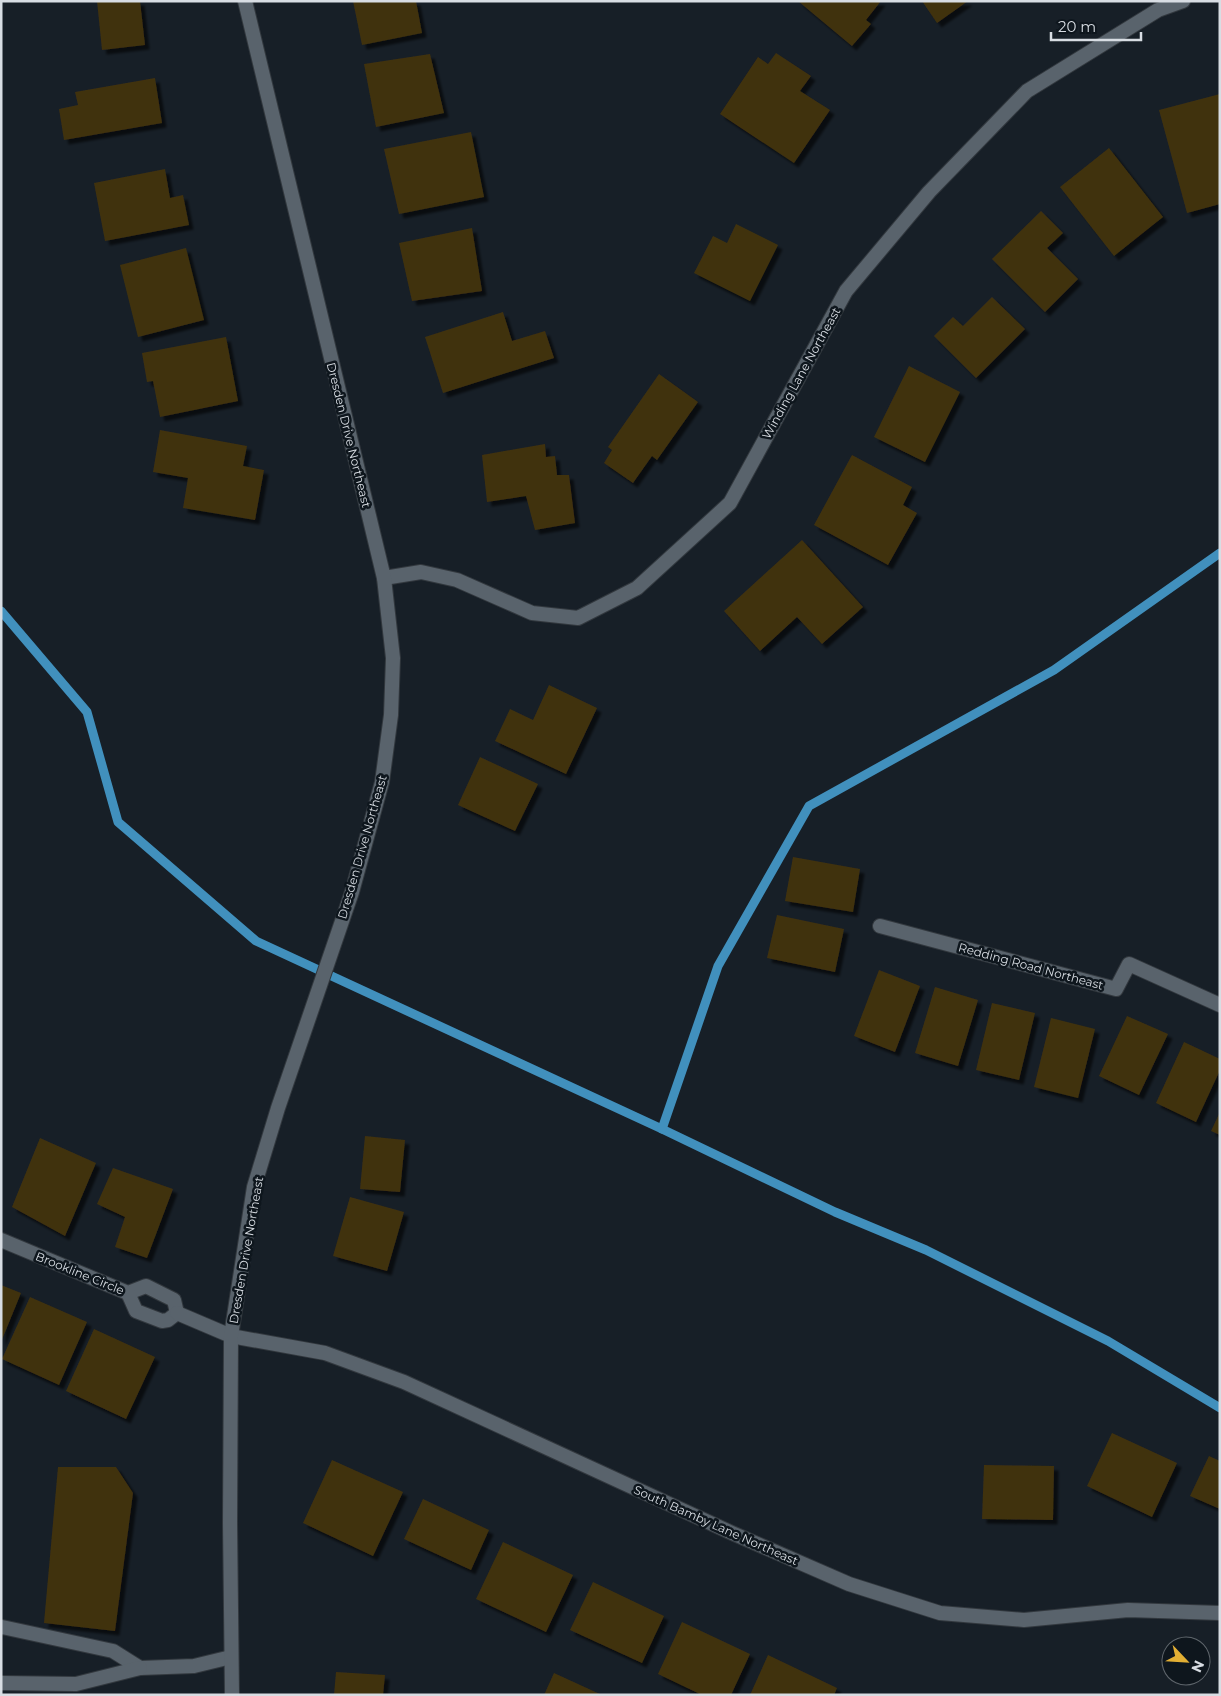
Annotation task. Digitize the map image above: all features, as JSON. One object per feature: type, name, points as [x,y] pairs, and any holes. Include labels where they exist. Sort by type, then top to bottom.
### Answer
[{"type":"street","name":"Dresden Drive Northeast","points":[[232,1695],[230,1523],[232,1336],[254,1187],[278,1108],[352,892],[382,782],[391,715],[392,658],[384,578],[245,1]]},
{"type":"street","name":"Winding Lane Northeast","points":[[384,578],[421,572],[457,580],[532,613],[578,618],[637,588],[730,503],[846,291],[929,192],[1027,91],[1158,10],[1183,1]]},
{"type":"street","name":"Redding Road Northeast","points":[[880,926],[1116,989],[1129,964],[1220,1006]]},
{"type":"street","name":"Brookline Circle","points":[[1,1240],[128,1293],[146,1286],[174,1300],[177,1313]]},
{"type":"street","points":[[128,1293],[136,1311],[162,1321],[168,1320],[177,1313],[232,1336]]},
{"type":"street","name":"South Bamby Lane Northeast","points":[[232,1336],[325,1354],[404,1382],[732,1533],[849,1584],[940,1613],[1024,1620],[1128,1610],[1220,1613]]},
{"type":"street","points":[[2,1626],[113,1651],[140,1668]]},
{"type":"street","points":[[1,1683],[76,1684],[140,1668],[194,1666],[231,1656]]},
{"type":"building","points":[[97,1],[140,1],[145,45],[102,50]]},
{"type":"building","points":[[353,1],[416,1],[422,33],[362,45]]},
{"type":"building","points":[[798,1],[881,1],[866,20],[871,24],[852,46]]},
{"type":"building","points":[[922,1],[968,1],[937,23]]},
{"type":"building","points":[[776,53],[811,76],[800,91],[830,110],[794,163],[720,114],[758,57],[768,64]]},
{"type":"building","points":[[430,54],[444,113],[376,127],[364,64]]},
{"type":"building","points":[[155,78],[162,123],[64,140],[59,109],[78,105],[75,92]]},
{"type":"building","points":[[1220,94],[1220,204],[1187,213],[1159,110]]},
{"type":"building","points":[[471,132],[484,197],[399,214],[384,149]]},
{"type":"building","points":[[1109,148],[1163,217],[1114,256],[1060,187]]},
{"type":"building","points":[[165,169],[170,198],[183,195],[189,225],[105,241],[94,183]]},
{"type":"building","points":[[1041,211],[1063,233],[1047,248],[1078,279],[1045,312],[992,259]]},
{"type":"building","points":[[736,224],[778,245],[750,301],[694,273],[713,236],[727,243]]},
{"type":"building","points":[[472,228],[482,291],[412,301],[399,243]]},
{"type":"building","points":[[186,248],[204,320],[138,337],[120,265]]},
{"type":"building","points":[[992,297],[1025,329],[976,378],[934,336],[953,317],[963,326]]},
{"type":"building","points":[[503,312],[512,341],[545,331],[554,358],[443,393],[425,337]]},
{"type":"building","points":[[226,337],[238,401],[160,417],[153,381],[147,382],[142,353]]},
{"type":"building","points":[[909,366],[960,392],[925,462],[874,437]]},
{"type":"building","points":[[659,374],[698,402],[657,460],[652,456],[633,483],[604,463],[612,450],[608,447]]},
{"type":"building","points":[[160,430],[247,446],[243,466],[264,470],[255,520],[183,508],[188,478],[153,472]]},
{"type":"building","points":[[545,444],[546,457],[555,456],[557,475],[569,475],[575,523],[535,530],[526,496],[487,502],[482,455]]},
{"type":"building","points":[[852,455],[912,487],[903,505],[917,513],[888,565],[814,525]]},
{"type":"building","points":[[802,540],[863,607],[822,644],[797,617],[760,651],[724,611]]},
{"type":"building","points":[[549,685],[597,708],[566,774],[495,741],[510,709],[533,720]]},
{"type":"building","points":[[480,757],[538,784],[515,831],[458,805]]},
{"type":"building","points":[[793,857],[860,869],[853,912],[785,901]]},
{"type":"building","points":[[777,915],[844,929],[835,972],[767,958]]},
{"type":"building","points":[[879,970],[920,986],[895,1052],[854,1036]]},
{"type":"building","points":[[935,987],[978,1000],[958,1066],[915,1053]]},
{"type":"building","points":[[992,1003],[1035,1013],[1019,1080],[976,1070]]},
{"type":"building","points":[[1127,1016],[1168,1034],[1139,1095],[1099,1076]]},
{"type":"building","points":[[1051,1018],[1095,1029],[1078,1098],[1034,1087]]},
{"type":"building","points":[[1184,1042],[1220,1059],[1220,1070],[1196,1122],[1156,1103]]},
{"type":"building","points":[[1220,1112],[1220,1135],[1211,1131]]},
{"type":"building","points":[[365,1136],[405,1140],[400,1192],[360,1189]]},
{"type":"building","points":[[40,1138],[96,1163],[65,1236],[12,1207]]},
{"type":"building","points":[[113,1168],[173,1189],[147,1258],[115,1247],[125,1217],[97,1204]]},
{"type":"building","points":[[350,1197],[404,1212],[387,1271],[333,1256]]},
{"type":"building","points":[[1,1285],[21,1293],[1,1342]]},
{"type":"building","points":[[30,1297],[87,1322],[59,1385],[2,1359]]},
{"type":"building","points":[[94,1329],[155,1357],[126,1419],[66,1391]]},
{"type":"building","points":[[1112,1433],[1177,1463],[1152,1517],[1087,1486]]},
{"type":"building","points":[[1209,1456],[1220,1461],[1220,1509],[1190,1496]]},
{"type":"building","points":[[332,1460],[403,1492],[373,1556],[303,1523]]},
{"type":"building","points":[[984,1465],[1054,1466],[1053,1520],[982,1519]]},
{"type":"building","points":[[58,1467],[116,1467],[133,1493],[115,1631],[44,1623]]},
{"type":"building","points":[[423,1499],[489,1530],[471,1570],[404,1539]]},
{"type":"building","points":[[503,1542],[573,1575],[546,1632],[476,1599]]},
{"type":"building","points":[[593,1582],[664,1616],[642,1663],[570,1630]]},
{"type":"building","points":[[682,1622],[750,1654],[731,1695],[702,1695],[658,1674]]},
{"type":"building","points":[[768,1655],[837,1688],[834,1695],[750,1695]]},
{"type":"building","points":[[336,1672],[385,1675],[383,1695],[334,1695]]},
{"type":"building","points":[[554,1673],[602,1695],[544,1695]]},
{"type":"waterway","points":[[662,1129],[718,966],[809,806],[1054,670],[1220,553]]},
{"type":"waterway","points":[[1,611],[87,712],[118,822],[256,941],[662,1129],[835,1212],[926,1250],[1108,1341],[1220,1408]]}]
